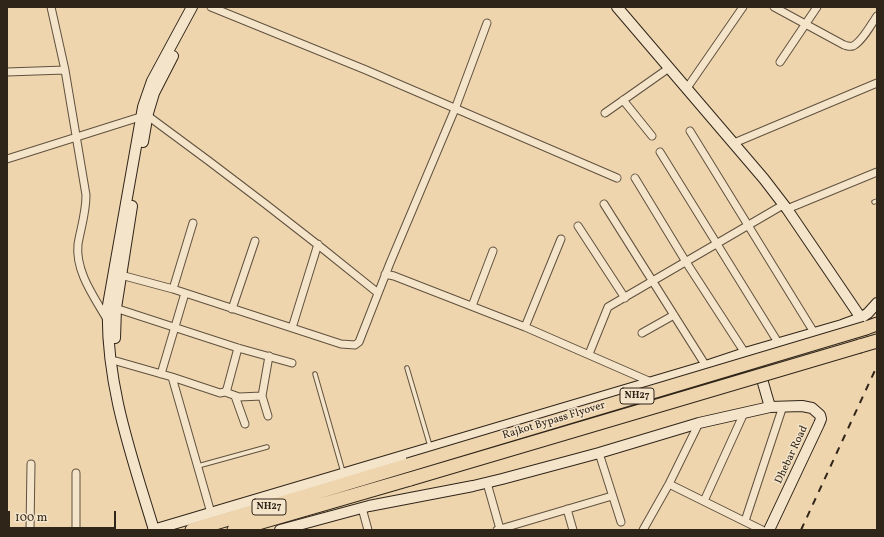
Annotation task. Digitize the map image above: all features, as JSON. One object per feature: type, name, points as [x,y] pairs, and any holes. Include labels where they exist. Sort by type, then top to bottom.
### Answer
[{"type":"highway","name":"Rajkot Bypass Flyover","points":[[345,478],[408,465],[877,324]]},
{"type":"highway","name":"Rajkot Bypass Flyover","points":[[357,494],[877,340]]},
{"type":"highway","name":"NH27","points":[[192,530],[321,491],[345,478]]},
{"type":"highway","points":[[300,486],[321,491]]},
{"type":"highway","name":"NH27","points":[[234,530],[357,494]]},
{"type":"street","points":[[51,7],[65,70],[86,195],[85,213],[78,244],[80,267],[107,321],[114,331]]},
{"type":"street","points":[[156,529],[128,442],[116,396],[109,351],[107,321],[112,307],[144,117],[146,97],[152,81],[192,7]]},
{"type":"street","points":[[7,159],[144,117],[158,84],[199,7]]},
{"type":"street","points":[[211,7],[366,70],[617,178]]},
{"type":"street","points":[[617,7],[734,143],[785,207],[861,318]]},
{"type":"street","points":[[687,88],[743,7]]},
{"type":"street","points":[[774,7],[850,47],[855,45],[860,40],[877,16]]},
{"type":"street","points":[[780,62],[818,7]]},
{"type":"street","points":[[117,274],[185,293],[345,345],[355,345],[360,342],[385,274],[455,108],[487,23]]},
{"type":"street","points":[[605,113],[669,68]]},
{"type":"street","points":[[7,72],[65,70]]},
{"type":"street","points":[[734,143],[877,83]]},
{"type":"street","points":[[623,100],[652,136]]},
{"type":"street","points":[[144,117],[231,177],[318,244],[378,294]]},
{"type":"street","points":[[690,132],[815,334]]},
{"type":"street","points":[[660,152],[779,344]]},
{"type":"street","points":[[589,354],[606,310],[611,306],[749,226],[785,207],[877,172]]},
{"type":"street","points":[[635,178],[686,262],[760,369],[770,407]]},
{"type":"street","points":[[604,204],[706,366]]},
{"type":"street","points":[[173,290],[193,223]]},
{"type":"street","points":[[578,226],[625,298]]},
{"type":"street","points":[[526,327],[561,239]]},
{"type":"street","points":[[232,308],[255,241]]},
{"type":"street","points":[[292,328],[318,244]]},
{"type":"street","points":[[472,306],[494,250]]},
{"type":"street","points":[[385,274],[526,327],[651,382]]},
{"type":"street","points":[[161,374],[185,293]]},
{"type":"street","points":[[156,529],[300,486],[345,478],[430,448],[706,366],[748,352],[815,334],[861,318],[877,303]]},
{"type":"street","points":[[112,307],[238,348],[292,363]]},
{"type":"street","points":[[112,307],[116,361],[123,400],[156,529]]},
{"type":"street","points":[[642,333],[674,315]]},
{"type":"street","points":[[225,392],[238,348]]},
{"type":"street","points":[[268,356],[262,396],[268,416]]},
{"type":"street","points":[[116,361],[220,393],[225,392],[235,396],[262,396]]},
{"type":"street","points":[[172,378],[211,513]]},
{"type":"street","points":[[235,396],[245,424]]},
{"type":"street","points":[[745,521],[783,406]]},
{"type":"street","name":"Dhebar Road","points":[[280,530],[362,508],[487,483],[599,453],[698,423],[770,407],[802,406],[812,408],[820,415],[820,419],[770,530]]},
{"type":"street","points":[[704,501],[744,413]]},
{"type":"street","points":[[643,530],[669,484],[698,423]]},
{"type":"street","points":[[599,453],[621,522]]},
{"type":"street","points":[[30,530],[31,464]]},
{"type":"street","points":[[76,473],[76,530]]},
{"type":"street","points":[[487,483],[498,530],[612,496]]},
{"type":"street","points":[[669,484],[762,530]]},
{"type":"street","points":[[357,494],[368,530]]},
{"type":"street","points":[[567,509],[573,530]]},
{"type":"lane","points":[[407,368],[430,448]]},
{"type":"lane","points":[[315,374],[345,478]]},
{"type":"lane","points":[[198,466],[267,447]]},
{"type":"railway","points":[[801,530],[877,366]]}]
